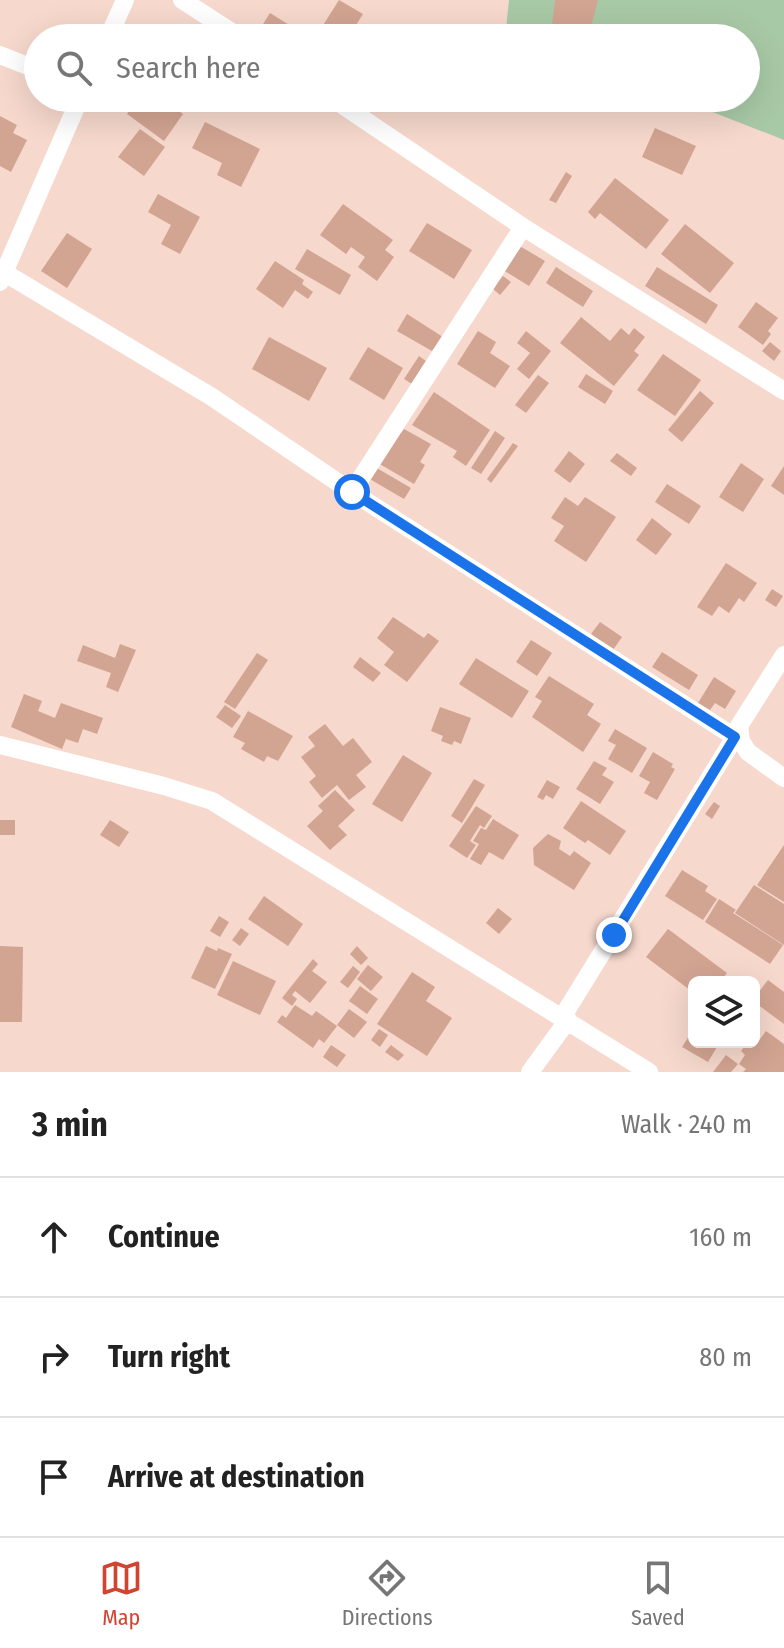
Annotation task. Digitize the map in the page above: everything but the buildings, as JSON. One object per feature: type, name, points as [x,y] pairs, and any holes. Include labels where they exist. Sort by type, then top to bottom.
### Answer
[{"type":"street","points":[[114,24],[125,0]]},
{"type":"street","points":[[182,0],[219,24]]},
{"type":"street","points":[[0,55],[24,64]]},
{"type":"street","points":[[74,112],[2,278],[212,397],[352,492],[738,739],[748,752],[784,778]]},
{"type":"street","points":[[353,112],[523,227],[784,391]]},
{"type":"street","points":[[352,492],[523,227]]},
{"type":"street","points":[[530,1072],[738,739],[739,726],[784,655]]},
{"type":"street","points":[[0,745],[212,801],[649,1072]]},
{"type":"green space","points":[[509,0],[784,0],[784,140],[713,112],[760,112],[760,24],[507,24]]},
{"type":"route","points":[[352,492],[735,737],[614,935]]}]
